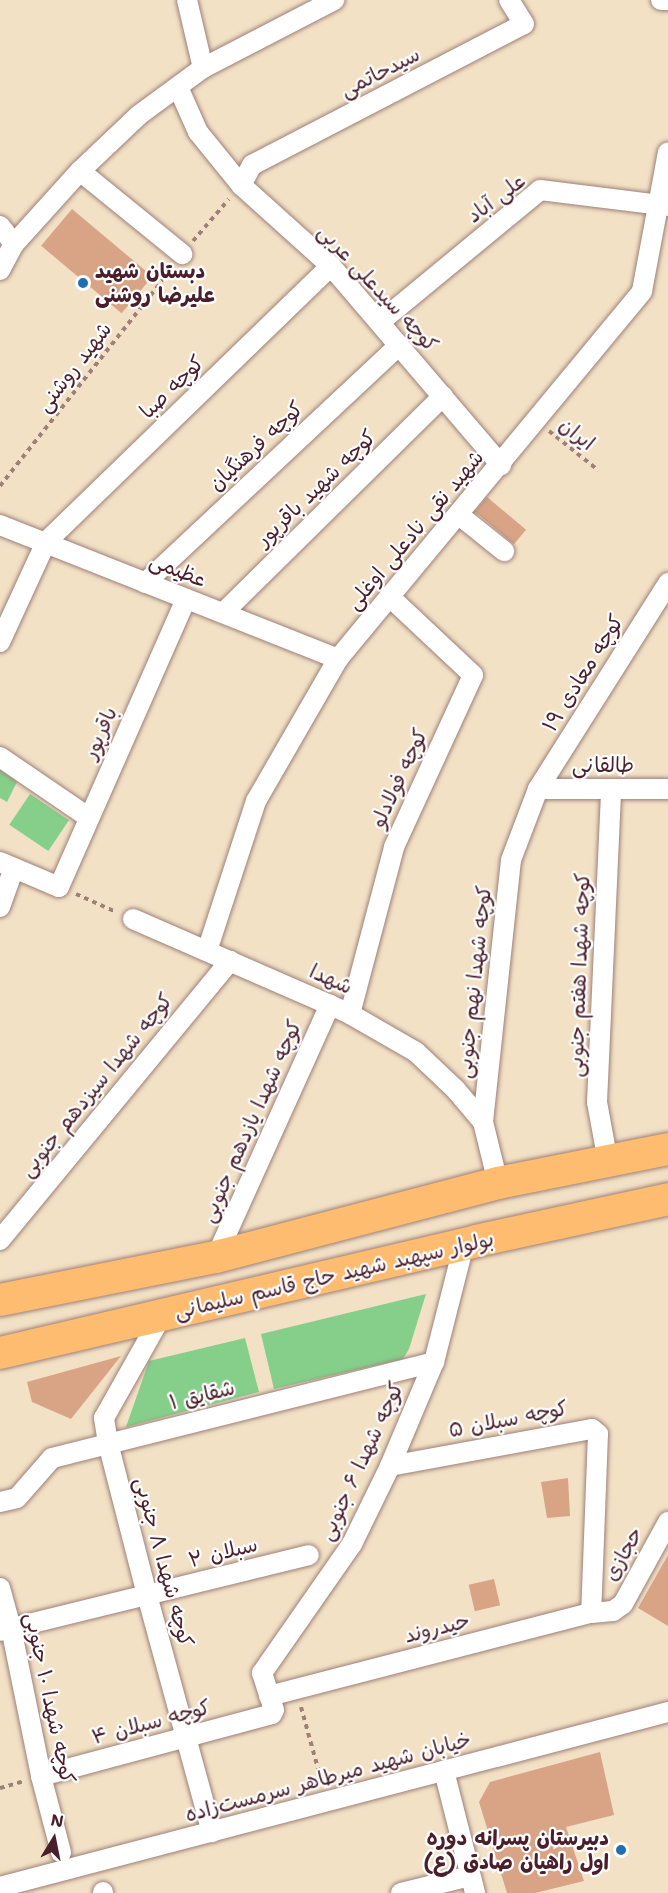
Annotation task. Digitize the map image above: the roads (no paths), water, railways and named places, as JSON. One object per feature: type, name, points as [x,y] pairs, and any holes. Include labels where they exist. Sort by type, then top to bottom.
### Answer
[{"type":"main road","name":"بولوار سپهبد شهید حاج قاسم سلیمانی","points":[[0,1300],[216,1257],[498,1183],[668,1149]]},
{"type":"main road","name":"بولوار سپهبد شهید حاج قاسم سلیمانی","points":[[0,1353],[464,1244],[668,1199]]},
{"type":"street","points":[[187,0],[203,68]]},
{"type":"street","points":[[0,270],[14,244],[80,171],[139,115],[203,68],[334,0]]},
{"type":"street","name":"سیدحاتمی","points":[[241,184],[252,165],[524,24],[509,0]]},
{"type":"street","points":[[661,0],[668,0]]},
{"type":"street","name":"کوچه سیدعلی عربی","points":[[178,87],[198,132],[241,184],[331,266],[501,465]]},
{"type":"street","name":"شهید نقی نادعلی اوغلی","points":[[207,951],[256,801],[338,659],[501,465],[642,291],[664,206],[668,152]]},
{"type":"street","points":[[80,171],[182,254]]},
{"type":"street","name":"علی آباد","points":[[380,322],[540,190],[664,206]]},
{"type":"street","points":[[0,226],[14,244]]},
{"type":"street","name":"کوچه صبا","points":[[46,542],[331,266]]},
{"type":"street","name":"کوچه فرهنگیان","points":[[145,583],[399,345]]},
{"type":"street","name":"کوچه شهید باقرپور","points":[[223,613],[443,396]]},
{"type":"street","points":[[459,515],[504,551]]},
{"type":"street","name":"عظیمی","points":[[0,525],[338,659]]},
{"type":"street","points":[[0,642],[46,542]]},
{"type":"street","name":"کوچه معادی ۱۹","points":[[538,789],[668,583]]},
{"type":"street","name":"کوچه فولادلو","points":[[350,1014],[394,848],[473,675],[390,597]]},
{"type":"street","name":"باقرپور","points":[[7,865],[59,887],[186,598]]},
{"type":"street","points":[[0,757],[88,817]]},
{"type":"street","name":"طالقانی","points":[[538,789],[668,789]]},
{"type":"street","name":"کوچه شهدا نهم جنوبی","points":[[498,1183],[483,1122],[511,860],[538,789]]},
{"type":"street","name":"کوچه شهدا هفتم جنوبی","points":[[608,1162],[597,1102],[611,790]]},
{"type":"street","points":[[0,907],[7,865]]},
{"type":"street","name":"شهدا","points":[[133,919],[330,1004],[416,1052],[456,1090],[483,1122]]},
{"type":"street","name":"کوچه شهدا سیزدهم جنوبی","points":[[0,1240],[230,961]]},
{"type":"street","name":"کوچه شهدا یازدهم جنوبی","points":[[216,1257],[330,1004]]},
{"type":"street","name":"کوچه شهدا ۶ جنوبی","points":[[270,1705],[262,1678],[264,1668],[352,1544],[390,1466],[434,1362],[464,1244]]},
{"type":"street","name":"کوچه شهدا ۸ جنوبی","points":[[162,1315],[104,1418],[108,1443],[147,1595],[212,1832]]},
{"type":"street","name":"شقایق ۱","points":[[0,1502],[17,1498],[52,1458],[434,1362]]},
{"type":"street","name":"کوچه سبلان ۵","points":[[390,1466],[592,1429],[598,1434],[591,1613]]},
{"type":"street","name":"حجازی","points":[[618,1609],[668,1522]]},
{"type":"street","name":"سبلان ۲","points":[[6,1630],[309,1555]]},
{"type":"street","name":"کوچه شهدا ۱۰ جنوبی","points":[[0,1588],[6,1630],[61,1852]]},
{"type":"street","name":"حیدروند","points":[[270,1705],[296,1689],[591,1613],[618,1609]]},
{"type":"street","name":"کوچه سبلان ۴","points":[[41,1776],[187,1737],[270,1705]]},
{"type":"street","name":"خیابان شهید میرطاهر سرمست‌زاده","points":[[0,1887],[668,1712]]},
{"type":"street","points":[[401,1893],[472,1885],[444,1771]]},
{"type":"place","name":"دبستان شهید علیرضا روشنی","points":[[83,283]]},
{"type":"place","name":"دبیرستان پسرانه دوره اول راهیان صادق (ع)","points":[[621,1850]]}]
